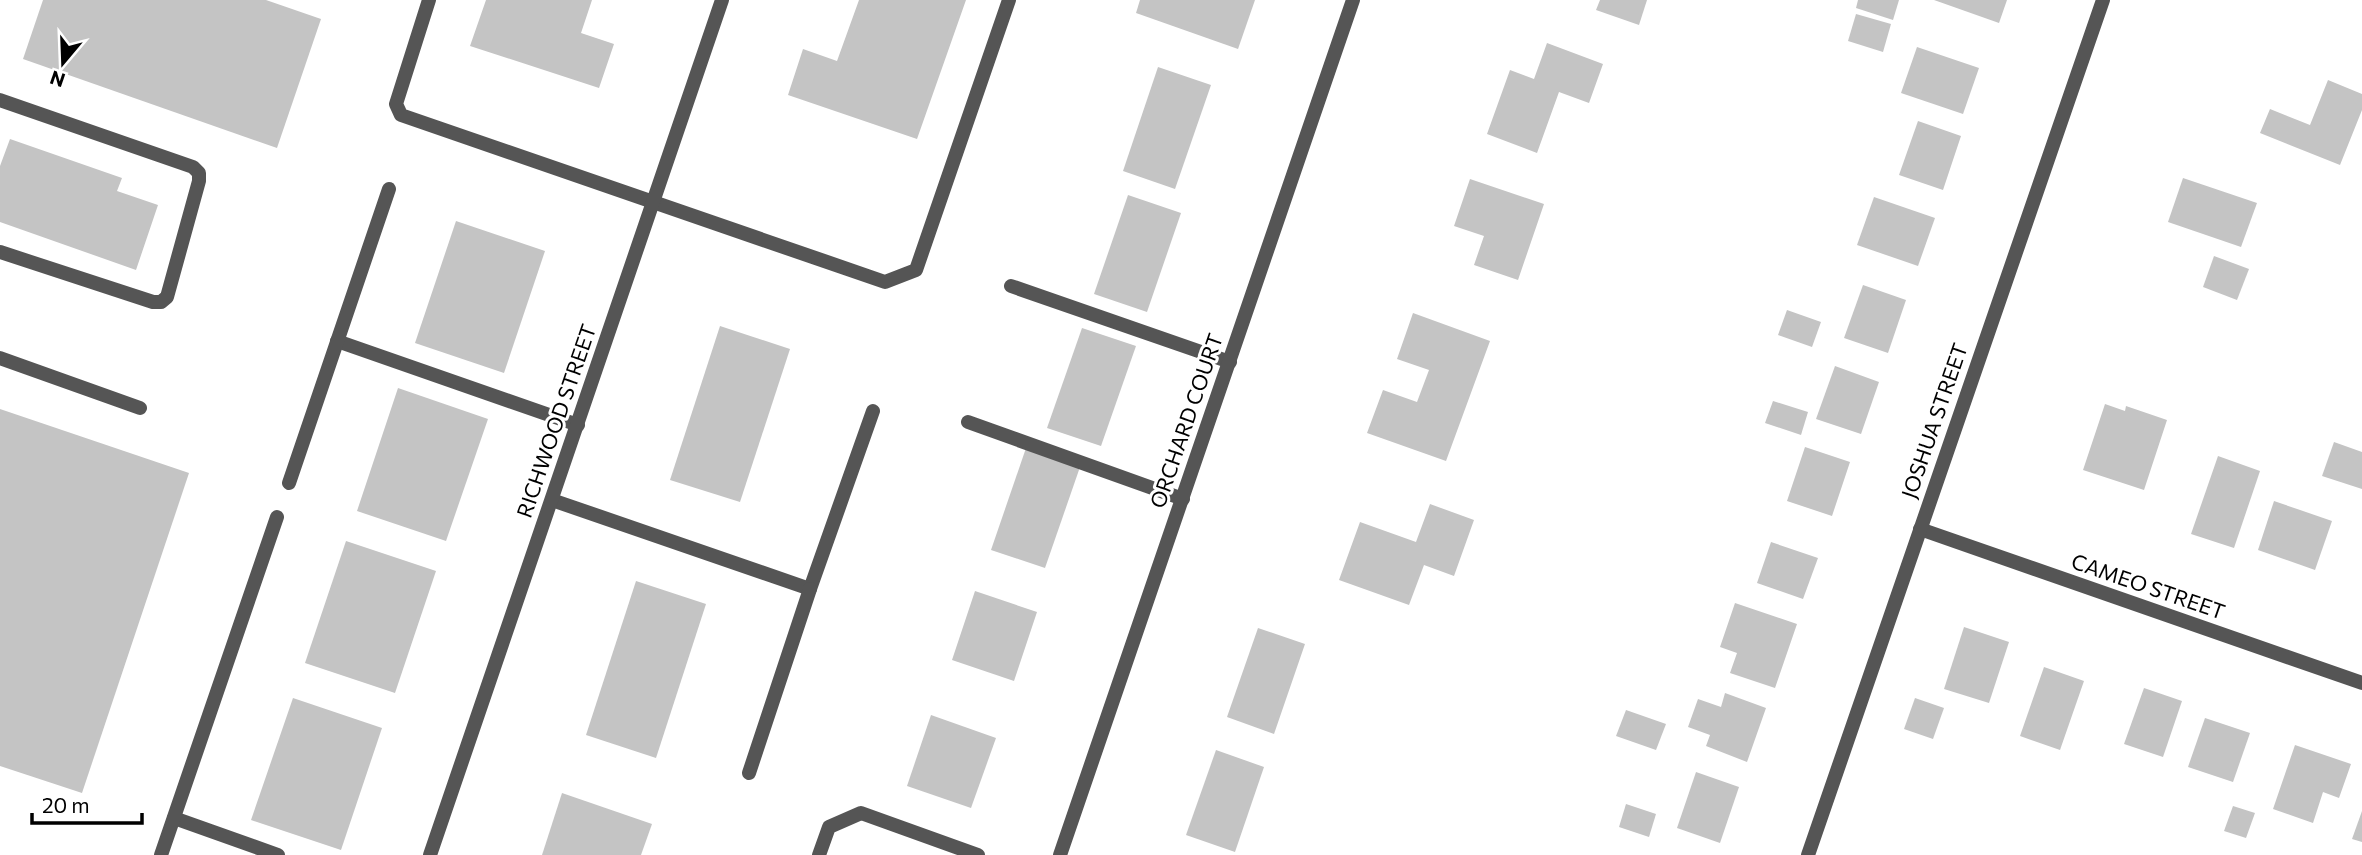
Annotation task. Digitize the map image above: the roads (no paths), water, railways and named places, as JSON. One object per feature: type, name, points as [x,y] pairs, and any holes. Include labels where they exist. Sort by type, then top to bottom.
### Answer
[{"type":"street","points":[[429,0],[396,104],[401,115],[885,282],[916,270],[1009,0]]},
{"type":"street","name":"RICHWOOD STREET","points":[[430,855],[722,0]]},
{"type":"street","name":"ORCHARD COURT","points":[[1060,855],[1353,0]]},
{"type":"street","name":"JOSHUA STREET","points":[[1808,855],[2103,0]]},
{"type":"street","points":[[0,100],[193,167],[199,173],[199,181],[167,297],[161,302],[153,302],[0,252]]},
{"type":"street","points":[[289,483],[389,189]]},
{"type":"street","points":[[1011,286],[1230,362]]},
{"type":"street","points":[[337,341],[578,425]]},
{"type":"street","points":[[0,358],[140,408]]},
{"type":"street","points":[[749,773],[873,411]]},
{"type":"street","points":[[968,422],[1182,499]]},
{"type":"street","points":[[552,500],[810,589]]},
{"type":"street","points":[[161,855],[277,517]]},
{"type":"street","name":"CAMEO STREET","points":[[1920,529],[2362,683]]},
{"type":"street","points":[[819,855],[828,827],[861,813],[978,855]]},
{"type":"street","points":[[174,818],[278,855]]}]
